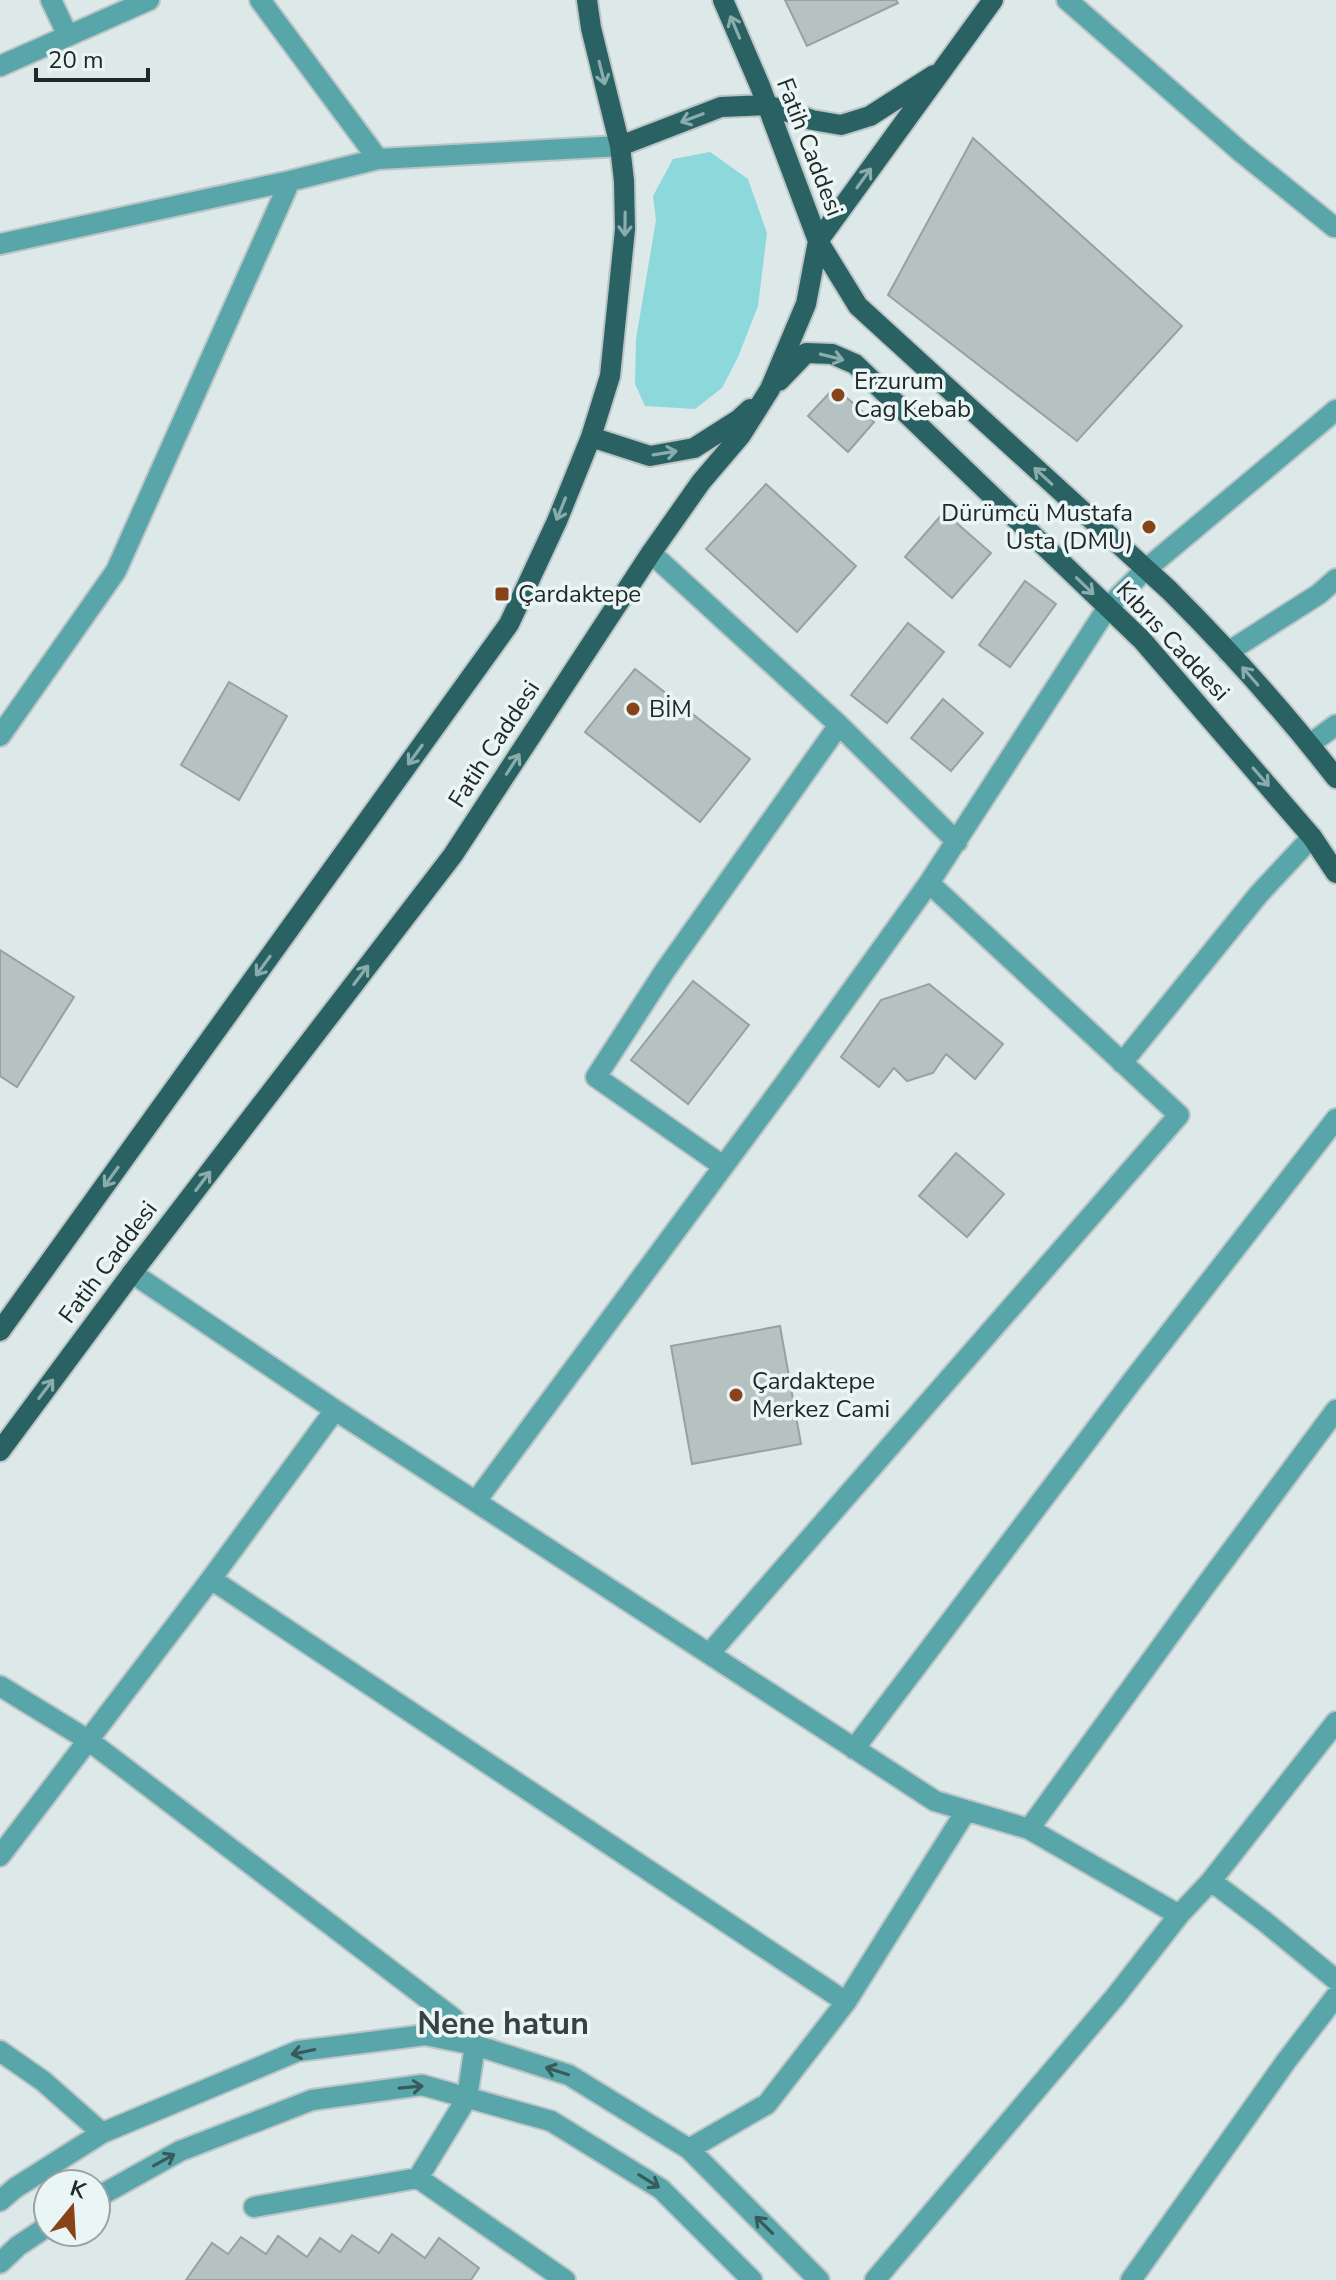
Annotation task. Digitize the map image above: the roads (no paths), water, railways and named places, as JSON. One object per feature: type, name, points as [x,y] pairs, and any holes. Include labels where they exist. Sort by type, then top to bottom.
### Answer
[{"type":"main road","name":"Fatih Caddesi","points":[[0,1331],[509,624],[557,521],[591,437],[610,376],[625,229],[620,146],[587,0]]},
{"type":"main road","name":"Fatih Caddesi","points":[[0,1451],[132,1273],[453,855],[651,553],[701,482],[741,435],[770,389],[806,304],[818,241],[767,105],[723,0]]},
{"type":"main road","points":[[993,0],[818,241],[858,306],[1179,600],[1310,744],[1336,778]]},
{"type":"main road","points":[[620,146],[721,107],[767,105],[812,120],[841,125],[870,116],[947,66]]},
{"type":"main road","name":"Kıbrıs Caddesi","points":[[770,389],[806,353],[832,354],[855,364],[1142,640],[1312,837],[1336,873]]},
{"type":"main road","points":[[591,437],[650,456],[694,448],[738,420],[770,389]]},
{"type":"street","points":[[51,0],[68,36]]},
{"type":"street","points":[[0,66],[149,0]]},
{"type":"street","points":[[260,0],[378,159]]},
{"type":"street","points":[[1067,0],[1241,152],[1334,227]]},
{"type":"street","points":[[0,244],[378,159],[620,146]]},
{"type":"street","points":[[0,736],[116,571],[290,181]]},
{"type":"street","points":[[476,1501],[929,883],[1108,607],[1145,570],[1336,410]]},
{"type":"street","points":[[651,553],[839,725],[957,842]]},
{"type":"street","points":[[1228,652],[1319,594],[1336,579]]},
{"type":"street","points":[[723,1166],[596,1077],[664,972],[839,725]]},
{"type":"street","points":[[1310,744],[1336,725]]},
{"type":"street","points":[[1122,1063],[1259,894],[1312,837]]},
{"type":"street","points":[[709,1654],[1179,1115],[929,883]]},
{"type":"street","points":[[854,1749],[1123,1393],[1336,1119]]},
{"type":"street","points":[[132,1273],[335,1410],[935,1801],[1029,1829],[1179,1915]]},
{"type":"street","points":[[0,1856],[335,1410]]},
{"type":"street","points":[[1029,1829],[1336,1410]]},
{"type":"street","points":[[211,1579],[846,2002]]},
{"type":"street","points":[[0,1686],[88,1740],[453,2018],[475,2045],[467,2098],[418,2178]]},
{"type":"street","points":[[875,2280],[1115,1997],[1179,1915],[1211,1881],[1336,1722]]},
{"type":"street","points":[[689,2149],[767,2104],[846,2002],[966,1811]]},
{"type":"street","points":[[1211,1881],[1336,1980]]},
{"type":"street","points":[[1131,2280],[1336,1996]]},
{"type":"street","points":[[0,2201],[15,2188],[102,2133],[298,2051],[425,2035],[475,2045],[569,2075],[689,2149],[819,2280]]},
{"type":"street","points":[[0,2051],[43,2081],[102,2133]]},
{"type":"street","points":[[112,2189],[180,2151],[312,2100],[422,2085],[551,2121],[661,2189],[752,2280]]},
{"type":"street","points":[[254,2207],[418,2178],[565,2280]]},
{"type":"street","points":[[0,2263],[32,2237]]},
{"type":"place","name":"Erzurum Cag Kebab","points":[[838,395]]},
{"type":"place","name":"Dürümcü Mustafa Usta (DMU)","points":[[1149,527]]},
{"type":"place","name":"Çardaktepe","points":[[502,594]]},
{"type":"place","name":"BİM","points":[[633,709]]},
{"type":"place","name":"Çardaktepe Merkez Cami","points":[[736,1395]]},
{"type":"district","name":"Nene hatun","points":[[503,2023]]}]
